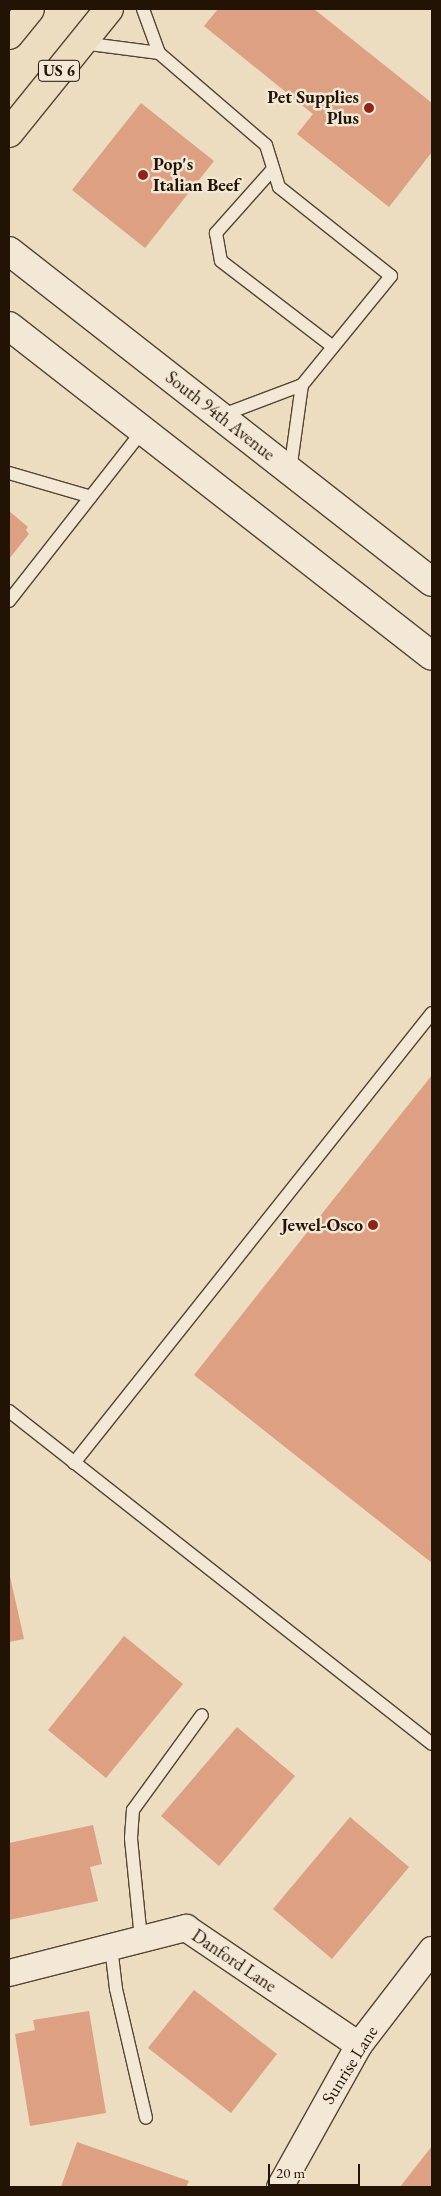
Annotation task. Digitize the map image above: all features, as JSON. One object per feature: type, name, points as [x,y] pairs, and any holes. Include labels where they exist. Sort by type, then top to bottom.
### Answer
[{"type":"main road","points":[[9,36],[30,9]]},
{"type":"main road","name":"US 6","points":[[9,133],[109,9]]},
{"type":"street","name":"South 94th Avenue","points":[[9,251],[432,582]]},
{"type":"street","points":[[9,326],[432,656]]},
{"type":"street","name":"Danford Lane","points":[[9,1973],[186,1928],[359,2044]]},
{"type":"street","name":"Sunrise Lane","points":[[280,2187],[359,2044],[432,1950]]},
{"type":"lane","points":[[143,9],[159,53],[266,145],[279,187],[391,276],[302,385],[220,416]]},
{"type":"lane","points":[[82,43],[159,53]]},
{"type":"lane","points":[[273,169],[216,233],[221,261],[333,347]]},
{"type":"lane","points":[[290,471],[302,385]]},
{"type":"lane","points":[[9,601],[143,430]]},
{"type":"lane","points":[[9,473],[91,497]]},
{"type":"lane","points":[[74,1463],[432,1013]]},
{"type":"lane","points":[[9,1411],[432,1744]]},
{"type":"lane","points":[[141,1939],[131,1838],[133,1810],[202,1715]]},
{"type":"lane","points":[[111,1947],[116,1989],[146,2118]]},
{"type":"building","name":"Pet Supplies Plus","points":[[218,9],[314,9],[432,103],[432,152],[389,207],[297,134],[313,114],[204,26]]},
{"type":"building","name":"Pop's Italian Beef","points":[[141,103],[214,161],[145,248],[72,190]]},
{"type":"building","points":[[9,511],[28,527],[26,530],[29,534],[9,559]]},
{"type":"building","name":"Jewel-Osco","points":[[432,1075],[432,1563],[194,1375]]},
{"type":"building","points":[[9,1572],[24,1639],[9,1642]]},
{"type":"building","points":[[124,1636],[183,1684],[106,1778],[48,1730]]},
{"type":"building","points":[[237,1727],[295,1776],[219,1866],[161,1816]]},
{"type":"building","points":[[350,1817],[409,1867],[332,1959],[273,1909]]},
{"type":"building","points":[[93,1825],[102,1864],[90,1867],[98,1901],[9,1920],[9,1843]]},
{"type":"building","points":[[194,1990],[277,2054],[231,2113],[148,2048]]},
{"type":"building","points":[[89,2011],[106,2113],[30,2126],[15,2034],[35,2030],[33,2020]]},
{"type":"building","points":[[77,2142],[189,2181],[186,2187],[61,2187]]},
{"type":"building","points":[[432,2146],[432,2187],[400,2187]]},
{"type":"place","name":"Pet Supplies Plus","points":[[369,108]]},
{"type":"place","name":"Pop's Italian Beef","points":[[143,175]]},
{"type":"place","name":"Jewel-Osco","points":[[373,1225]]}]
